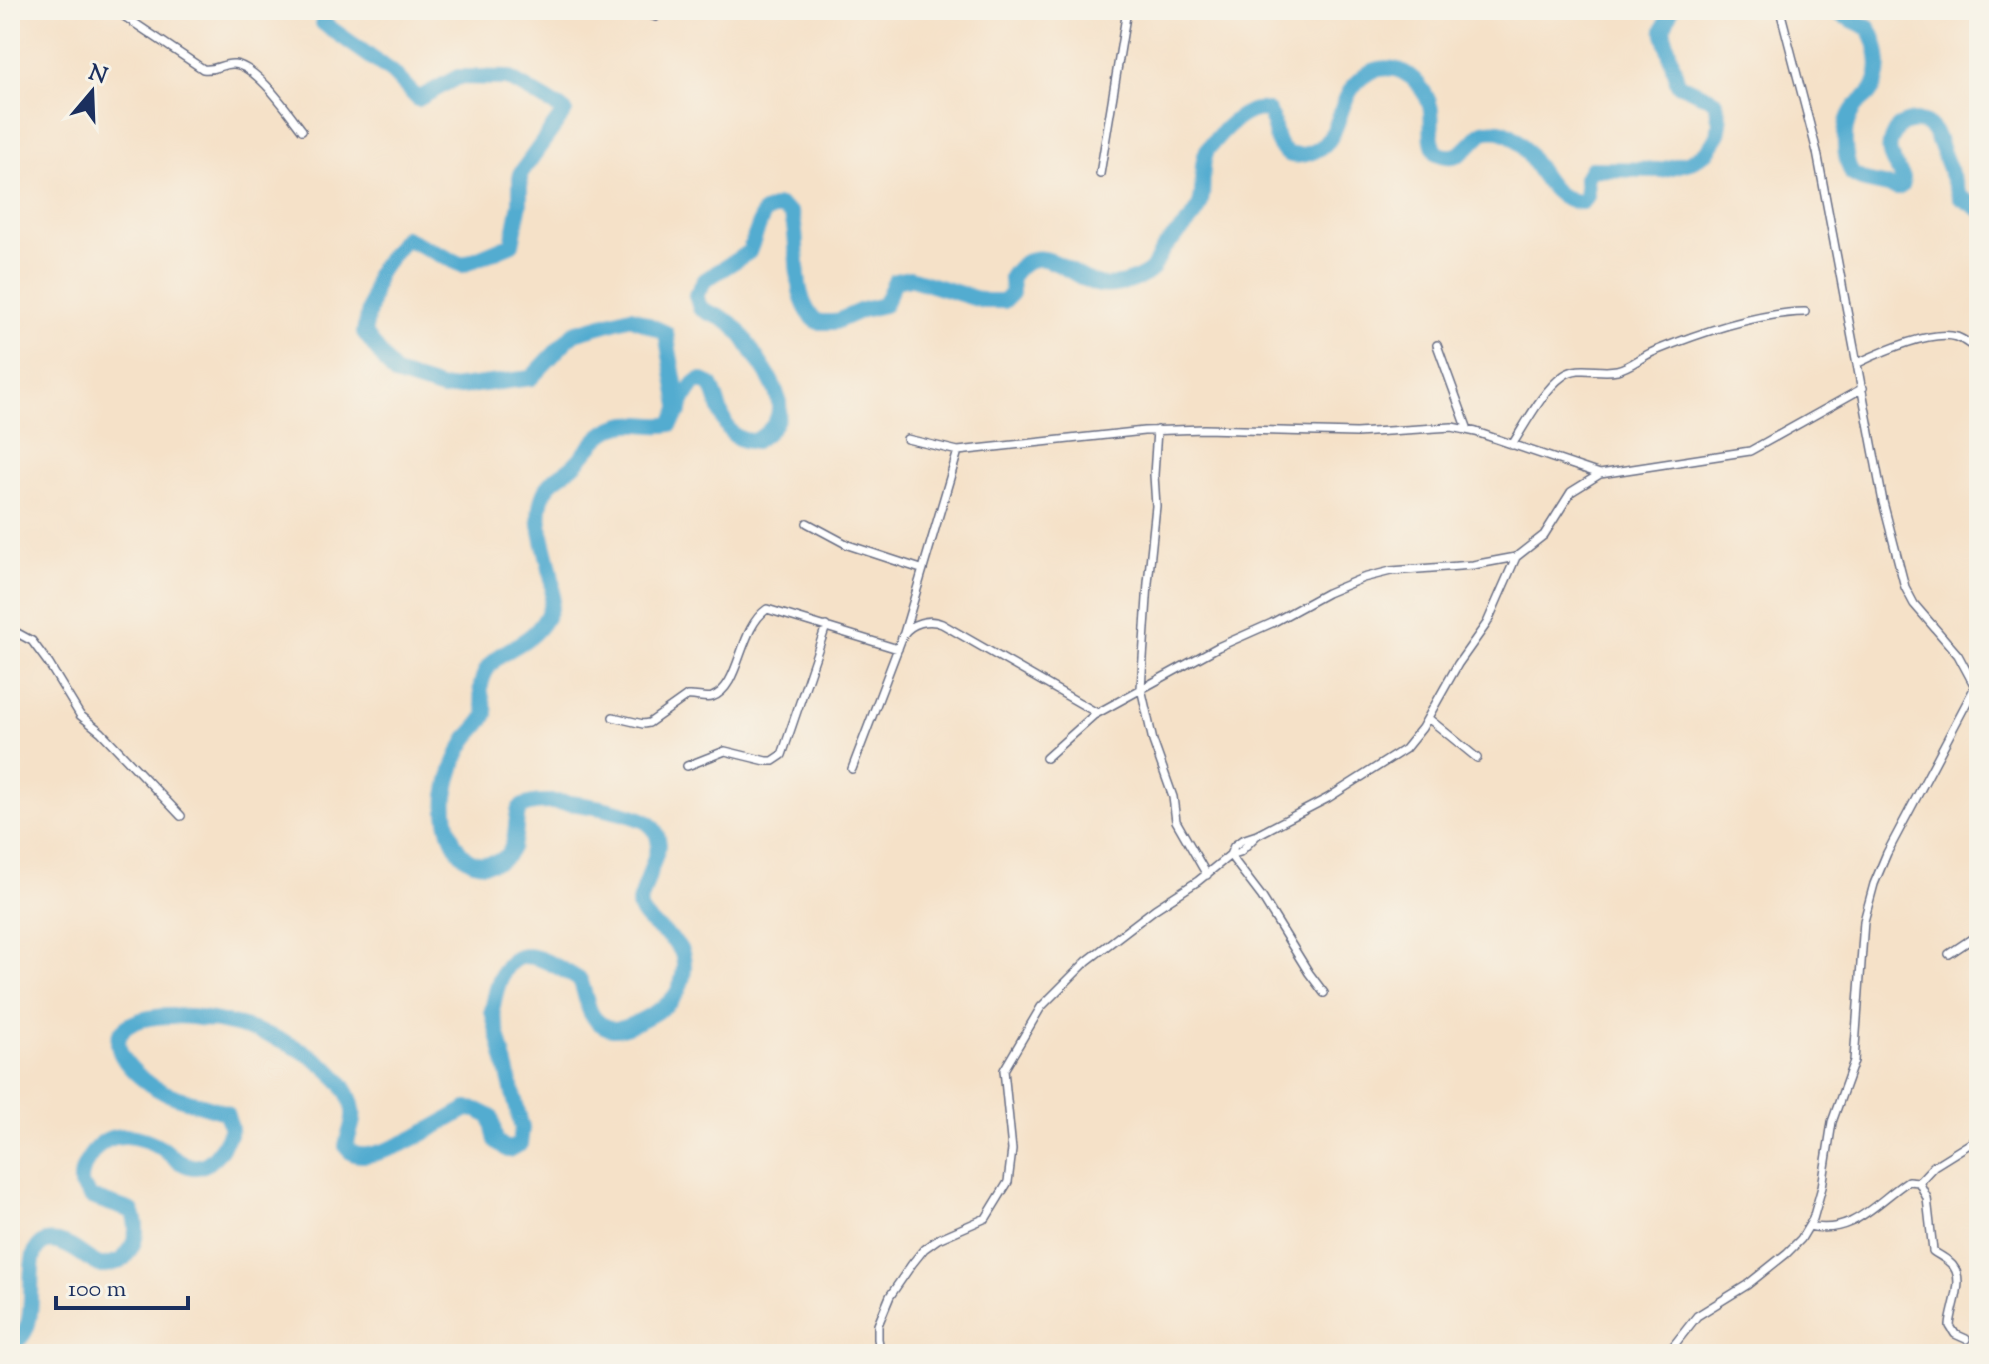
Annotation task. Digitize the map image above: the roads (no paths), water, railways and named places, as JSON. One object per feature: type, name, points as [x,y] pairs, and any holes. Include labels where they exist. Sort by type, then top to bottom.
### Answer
[{"type":"street","points":[[115,10],[203,69],[213,71],[231,64],[246,69],[273,92],[302,130]]},
{"type":"street","points":[[635,10],[656,17]]},
{"type":"street","points":[[1100,174],[1127,10]]},
{"type":"street","points":[[1667,1354],[1697,1316],[1766,1270],[1801,1239],[1809,1226],[1822,1187],[1837,1104],[1854,1061],[1868,903],[1887,853],[1977,690],[1958,655],[1914,604],[1905,587],[1883,502],[1817,152],[1780,10]]},
{"type":"street","points":[[1512,445],[1554,383],[1574,370],[1620,369],[1651,352],[1747,321],[1805,312]]},
{"type":"street","points":[[1858,363],[1884,350],[1937,336],[1961,338],[1979,350]]},
{"type":"street","points":[[1437,345],[1468,430]]},
{"type":"street","points":[[1046,758],[1097,713],[1218,647],[1272,623],[1327,593],[1363,578],[1401,569],[1473,565],[1516,557],[1544,535],[1571,492],[1600,474],[1743,453],[1863,388]]},
{"type":"street","points":[[907,439],[958,451],[1157,430],[1314,433],[1441,427],[1468,430],[1600,474]]},
{"type":"street","points":[[1157,430],[1154,475],[1156,506],[1141,688],[1153,741],[1173,797],[1176,821],[1207,875]]},
{"type":"street","points":[[852,769],[903,635],[958,451]]},
{"type":"street","points":[[807,523],[848,545],[921,569]]},
{"type":"street","points":[[881,1354],[878,1325],[890,1296],[912,1264],[924,1249],[938,1239],[986,1218],[1008,1182],[1012,1150],[1004,1070],[1041,1007],[1087,961],[1230,855],[1240,852],[1257,835],[1396,757],[1428,718],[1458,664],[1487,623],[1516,557]]},
{"type":"street","points":[[613,717],[649,723],[687,696],[715,696],[732,676],[747,633],[760,615],[772,608],[898,649]]},
{"type":"street","points":[[903,635],[911,626],[938,621],[1097,713]]},
{"type":"street","points":[[687,766],[725,751],[766,761],[773,761],[782,755],[826,626]]},
{"type":"street","points":[[10,629],[32,641],[80,715],[101,732],[181,816]]},
{"type":"street","points":[[1428,718],[1477,758]]},
{"type":"street","points":[[1230,855],[1262,897],[1324,993]]},
{"type":"street","points":[[1949,954],[1979,934]]},
{"type":"street","points":[[1919,1182],[1934,1166],[1979,1138]]},
{"type":"street","points":[[1809,1226],[1823,1229],[1841,1227],[1908,1181],[1919,1182]]},
{"type":"street","points":[[1919,1182],[1927,1198],[1933,1251],[1952,1264],[1957,1273],[1950,1326],[1955,1334],[1966,1339]]},
{"type":"waterway","points":[[322,10],[323,23],[392,72],[418,99],[458,77],[508,78],[565,111],[520,174],[520,203],[512,244],[462,265],[405,238],[378,272],[364,332],[395,374],[443,389],[531,378],[574,333],[631,317],[666,333],[680,411]]},
{"type":"waterway","points":[[10,1344],[22,1336],[29,1321],[32,1267],[35,1253],[43,1244],[63,1244],[102,1266],[121,1261],[133,1244],[136,1225],[132,1211],[91,1197],[81,1185],[84,1166],[101,1144],[117,1137],[136,1137],[162,1148],[182,1163],[199,1166],[213,1159],[231,1129],[226,1113],[160,1090],[131,1068],[123,1058],[118,1039],[123,1030],[133,1023],[173,1016],[203,1018],[268,1035],[299,1049],[325,1066],[344,1087],[353,1110],[346,1146],[355,1154],[385,1151],[467,1109],[491,1117],[496,1141],[508,1150],[520,1144],[522,1128],[492,1011],[503,972],[511,962],[521,957],[532,957],[546,961],[580,980],[593,1016],[613,1029],[645,1018],[669,1003],[676,994],[684,973],[680,949],[647,919],[639,905],[659,845],[651,825],[603,808],[562,803],[528,804],[519,809],[514,841],[506,856],[496,862],[478,863],[468,859],[454,842],[447,819],[446,796],[460,752],[486,714],[481,696],[486,672],[493,662],[532,635],[549,611],[552,580],[539,516],[548,486],[573,466],[601,435],[614,428],[628,424],[671,424],[687,394],[700,380],[711,385],[725,422],[736,436],[755,441],[768,432],[775,422],[779,402],[764,369],[737,329],[700,308],[696,295],[705,280],[749,252],[764,212],[779,206],[791,214],[799,286],[809,312],[818,322],[835,322],[862,310],[884,305],[895,281],[909,278],[984,301],[1004,301],[1012,293],[1011,277],[1022,265],[1032,260],[1053,262],[1096,284],[1108,286],[1123,283],[1152,269],[1163,250],[1195,215],[1201,203],[1204,157],[1234,121],[1251,111],[1268,111],[1280,147],[1289,154],[1307,154],[1328,141],[1354,85],[1371,72],[1390,68],[1409,76],[1425,94],[1430,104],[1433,145],[1437,153],[1458,155],[1483,132],[1500,131],[1513,137],[1524,148],[1553,190],[1566,199],[1582,202],[1587,196],[1586,178],[1591,169],[1661,170],[1690,162],[1707,152],[1718,135],[1720,122],[1716,103],[1678,84],[1663,30],[1671,10]]},
{"type":"waterway","points":[[1831,10],[1869,28],[1878,53],[1874,87],[1855,107],[1847,122],[1845,149],[1852,174],[1865,181],[1897,188],[1901,186],[1903,178],[1889,147],[1899,126],[1920,122],[1929,126],[1936,135],[1960,197],[1979,209]]}]
